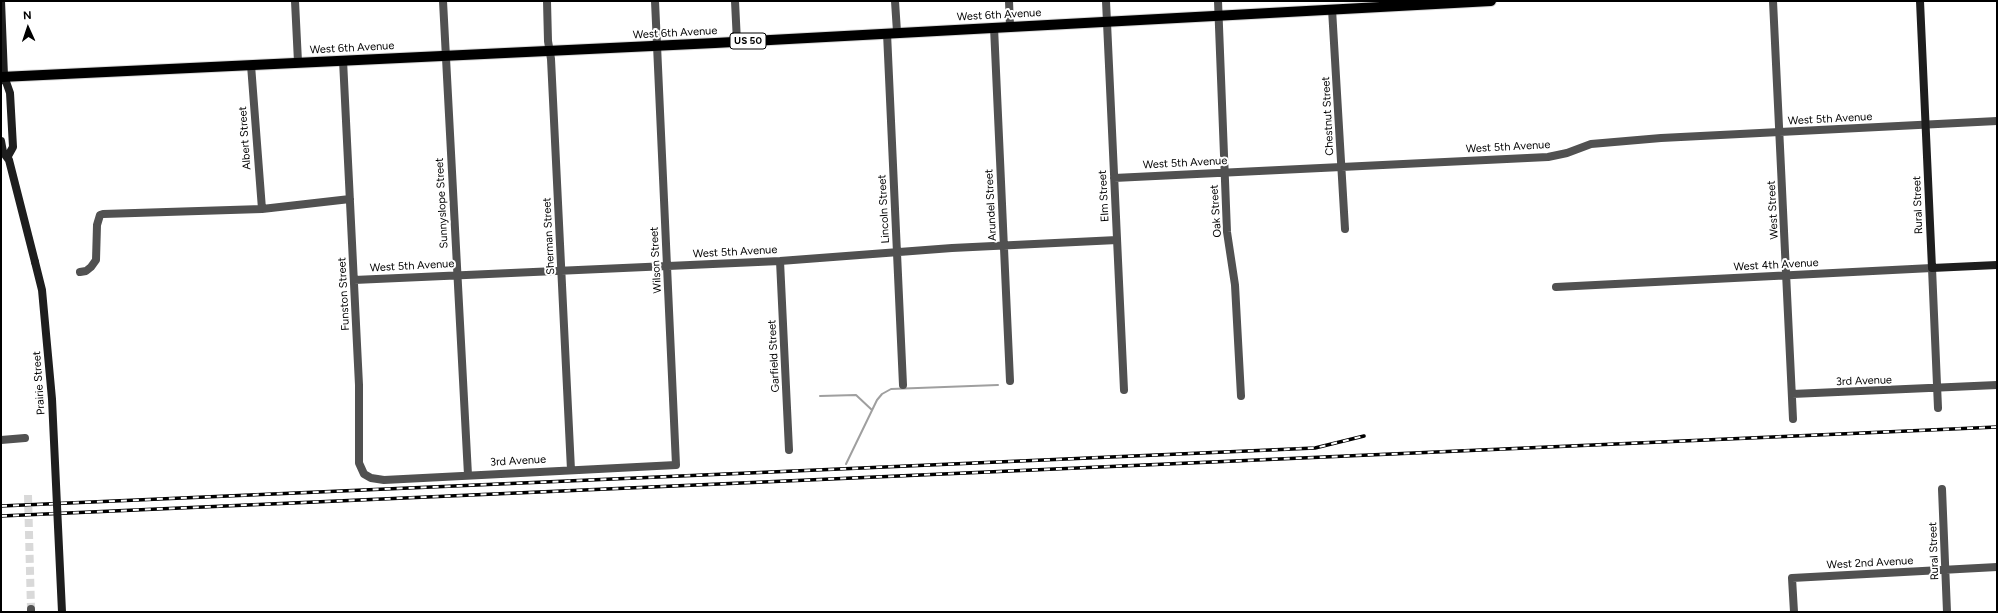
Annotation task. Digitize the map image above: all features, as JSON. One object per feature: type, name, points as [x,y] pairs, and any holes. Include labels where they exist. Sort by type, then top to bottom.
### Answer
[{"type":"main road","name":"Prairie Street","points":[[1,1],[2,78],[10,93],[13,147],[8,156]]},
{"type":"main road","name":"West 6th Avenue","points":[[2,78],[298,62],[737,42],[1219,15],[1332,5],[1491,1]]},
{"type":"main road","name":"Rural Street","points":[[1920,1],[1932,268]]},
{"type":"main road","name":"Prairie Street","points":[[1,141],[3,152],[8,156],[42,290],[52,399],[62,612]]},
{"type":"main road","name":"West 4th Avenue","points":[[1932,268],[1997,264]]},
{"type":"street","points":[[295,1],[298,62]]},
{"type":"street","name":"Sunnyslope Street","points":[[443,1],[456,275],[468,475]]},
{"type":"street","name":"Sherman Street","points":[[546,1],[550,51],[571,470]]},
{"type":"street","name":"Wilson Street","points":[[623,467],[676,465],[655,1]]},
{"type":"street","points":[[735,1],[737,42]]},
{"type":"street","name":"Lincoln Street","points":[[895,1],[892,33],[897,252],[903,385]]},
{"type":"street","points":[[1009,1],[1010,26]]},
{"type":"street","name":"Elm Street","points":[[1106,1],[1124,390]]},
{"type":"street","name":"Oak Street","points":[[1218,1],[1227,232],[1235,285],[1241,396]]},
{"type":"street","name":"West Street","points":[[1773,1],[1793,419]]},
{"type":"street","name":"Chestnut Street","points":[[1332,5],[1345,229]]},
{"type":"street","name":"Arundel Street","points":[[994,27],[1010,381]]},
{"type":"street","name":"Funston Street","points":[[343,60],[359,385],[359,463],[366,477],[414,478]]},
{"type":"street","name":"Albert Street","points":[[251,65],[262,209]]},
{"type":"street","name":"West 5th Avenue","points":[[1114,178],[1342,166],[1548,158],[1591,144],[1997,121]]},
{"type":"street","points":[[80,272],[86,272],[96,260],[97,225],[100,215],[262,209],[350,199]]},
{"type":"street","name":"West 5th Avenue","points":[[354,280],[667,266],[1117,240]]},
{"type":"street","name":"Garfield Street","points":[[780,260],[789,450]]},
{"type":"street","name":"West 4th Avenue","points":[[1556,287],[1932,268]]},
{"type":"street","name":"Rural Street","points":[[1932,268],[1938,408]]},
{"type":"street","name":"3rd Avenue","points":[[1792,394],[1937,389],[1997,385]]},
{"type":"street","points":[[1,440],[25,438]]},
{"type":"street","name":"3rd Avenue","points":[[414,478],[623,467]]},
{"type":"street","name":"Rural Street","points":[[1942,489],[1947,612]]},
{"type":"street","name":"West 2nd Avenue","points":[[1794,612],[1792,578],[1997,568]]},
{"type":"waterway","points":[[846,464],[877,400],[882,394],[891,389],[998,385]]},
{"type":"waterway","points":[[820,396],[856,395],[872,410]]},
{"type":"tunnel","points":[[28,495],[31,609]]},
{"type":"railway","points":[[1,516],[1997,427]]},
{"type":"railway","points":[[1,506],[1315,448],[1364,436]]}]
